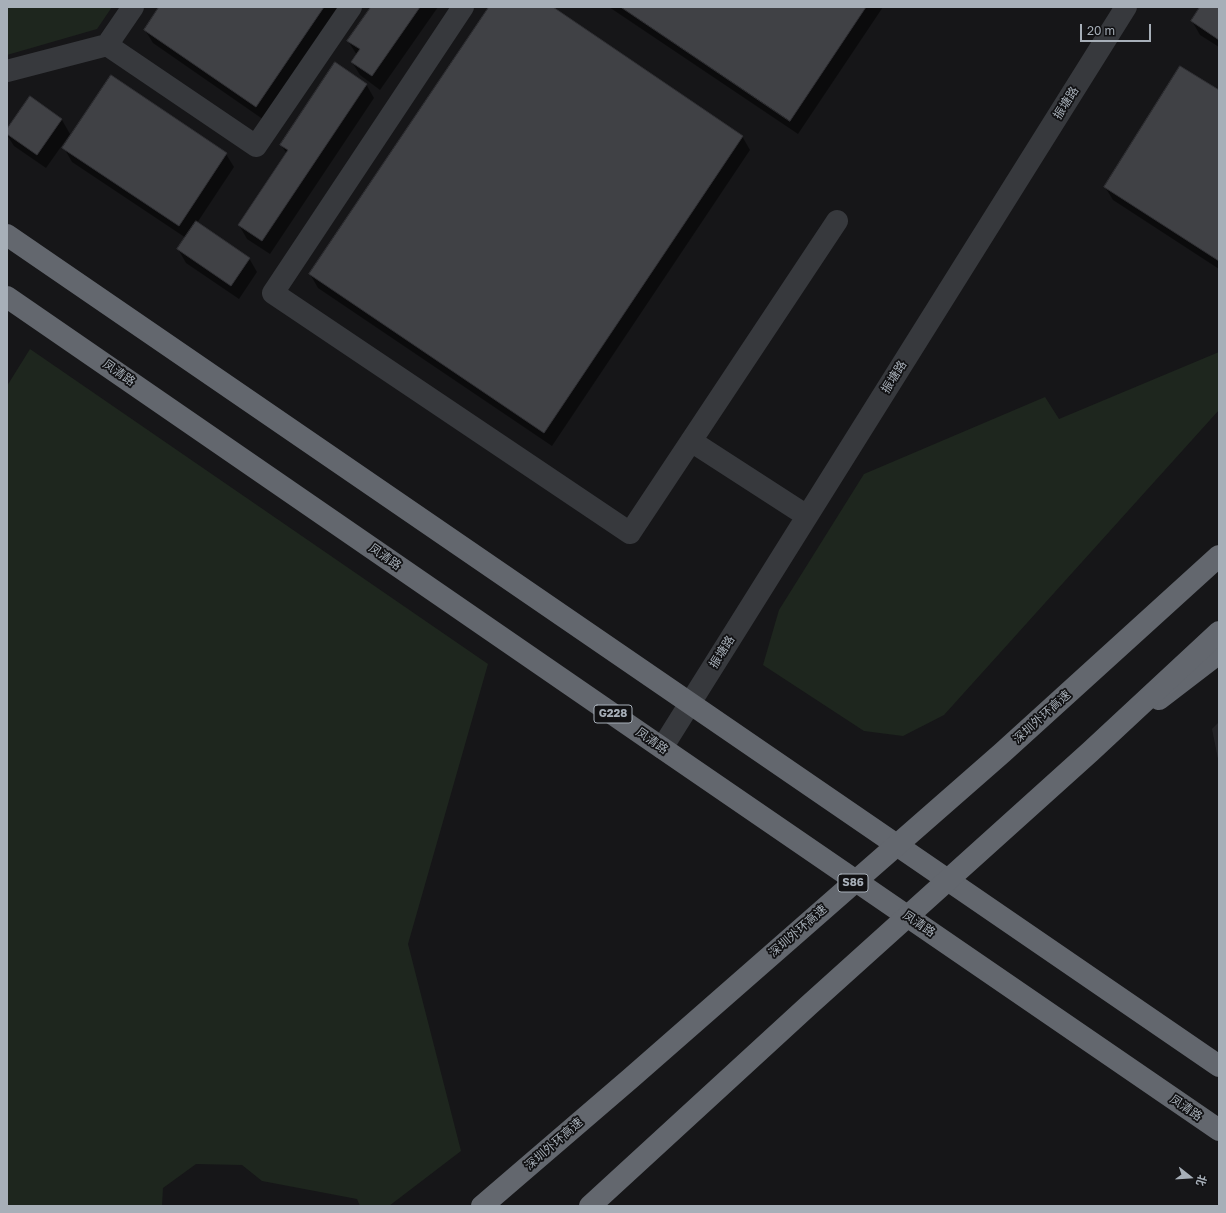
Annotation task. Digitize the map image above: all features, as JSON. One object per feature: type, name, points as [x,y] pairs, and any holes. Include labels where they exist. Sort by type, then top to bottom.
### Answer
[{"type":"highway","points":[[7,235],[1219,1066]]},
{"type":"highway","name":"凤清路","points":[[7,297],[1219,1130]]},
{"type":"highway","name":"深圳外环高速","points":[[482,1206],[625,1083],[1002,752],[1219,556]]},
{"type":"highway","points":[[590,1206],[808,1006],[1090,752],[1219,632]]},
{"type":"highway","points":[[1090,752],[1219,653]]},
{"type":"street","points":[[7,71],[107,45],[133,7]]},
{"type":"street","points":[[107,45],[256,146],[351,7]]},
{"type":"street","points":[[463,7],[273,293],[630,533],[837,221]]},
{"type":"street","name":"振塘路","points":[[662,748],[1126,7]]},
{"type":"street","points":[[691,441],[807,516]]},
{"type":"shaded area","points":[[7,7],[112,7],[97,29],[7,55]]},
{"type":"shaded area","points":[[30,349],[488,664],[408,944],[461,1151],[389,1206],[360,1206],[357,1199],[262,1181],[242,1165],[196,1164],[163,1188],[162,1206],[7,1206],[7,386]]},
{"type":"shaded area","points":[[1219,352],[1219,410],[944,715],[903,736],[864,731],[763,665],[779,610],[864,474],[1045,397],[1059,419]]},
{"type":"shaded area","points":[[1219,722],[1219,764],[1212,729]]},
{"type":"building","points":[[159,7],[324,7],[256,107],[144,30]]},
{"type":"building","points":[[371,7],[420,7],[372,76],[351,62],[360,49],[347,41]]},
{"type":"building","points":[[489,7],[553,7],[743,136],[544,433],[309,274]]},
{"type":"building","points":[[621,7],[866,7],[790,121]]},
{"type":"building","points":[[1200,7],[1219,7],[1219,40],[1191,21]]},
{"type":"building","points":[[335,62],[367,84],[262,241],[238,225],[288,150],[280,145]]},
{"type":"building","points":[[1180,66],[1219,90],[1219,261],[1104,187]]},
{"type":"building","points":[[111,75],[227,153],[179,226],[62,148]]},
{"type":"building","points":[[30,96],[62,119],[37,155],[7,134],[7,129]]},
{"type":"building","points":[[196,221],[250,258],[231,286],[177,249]]}]
